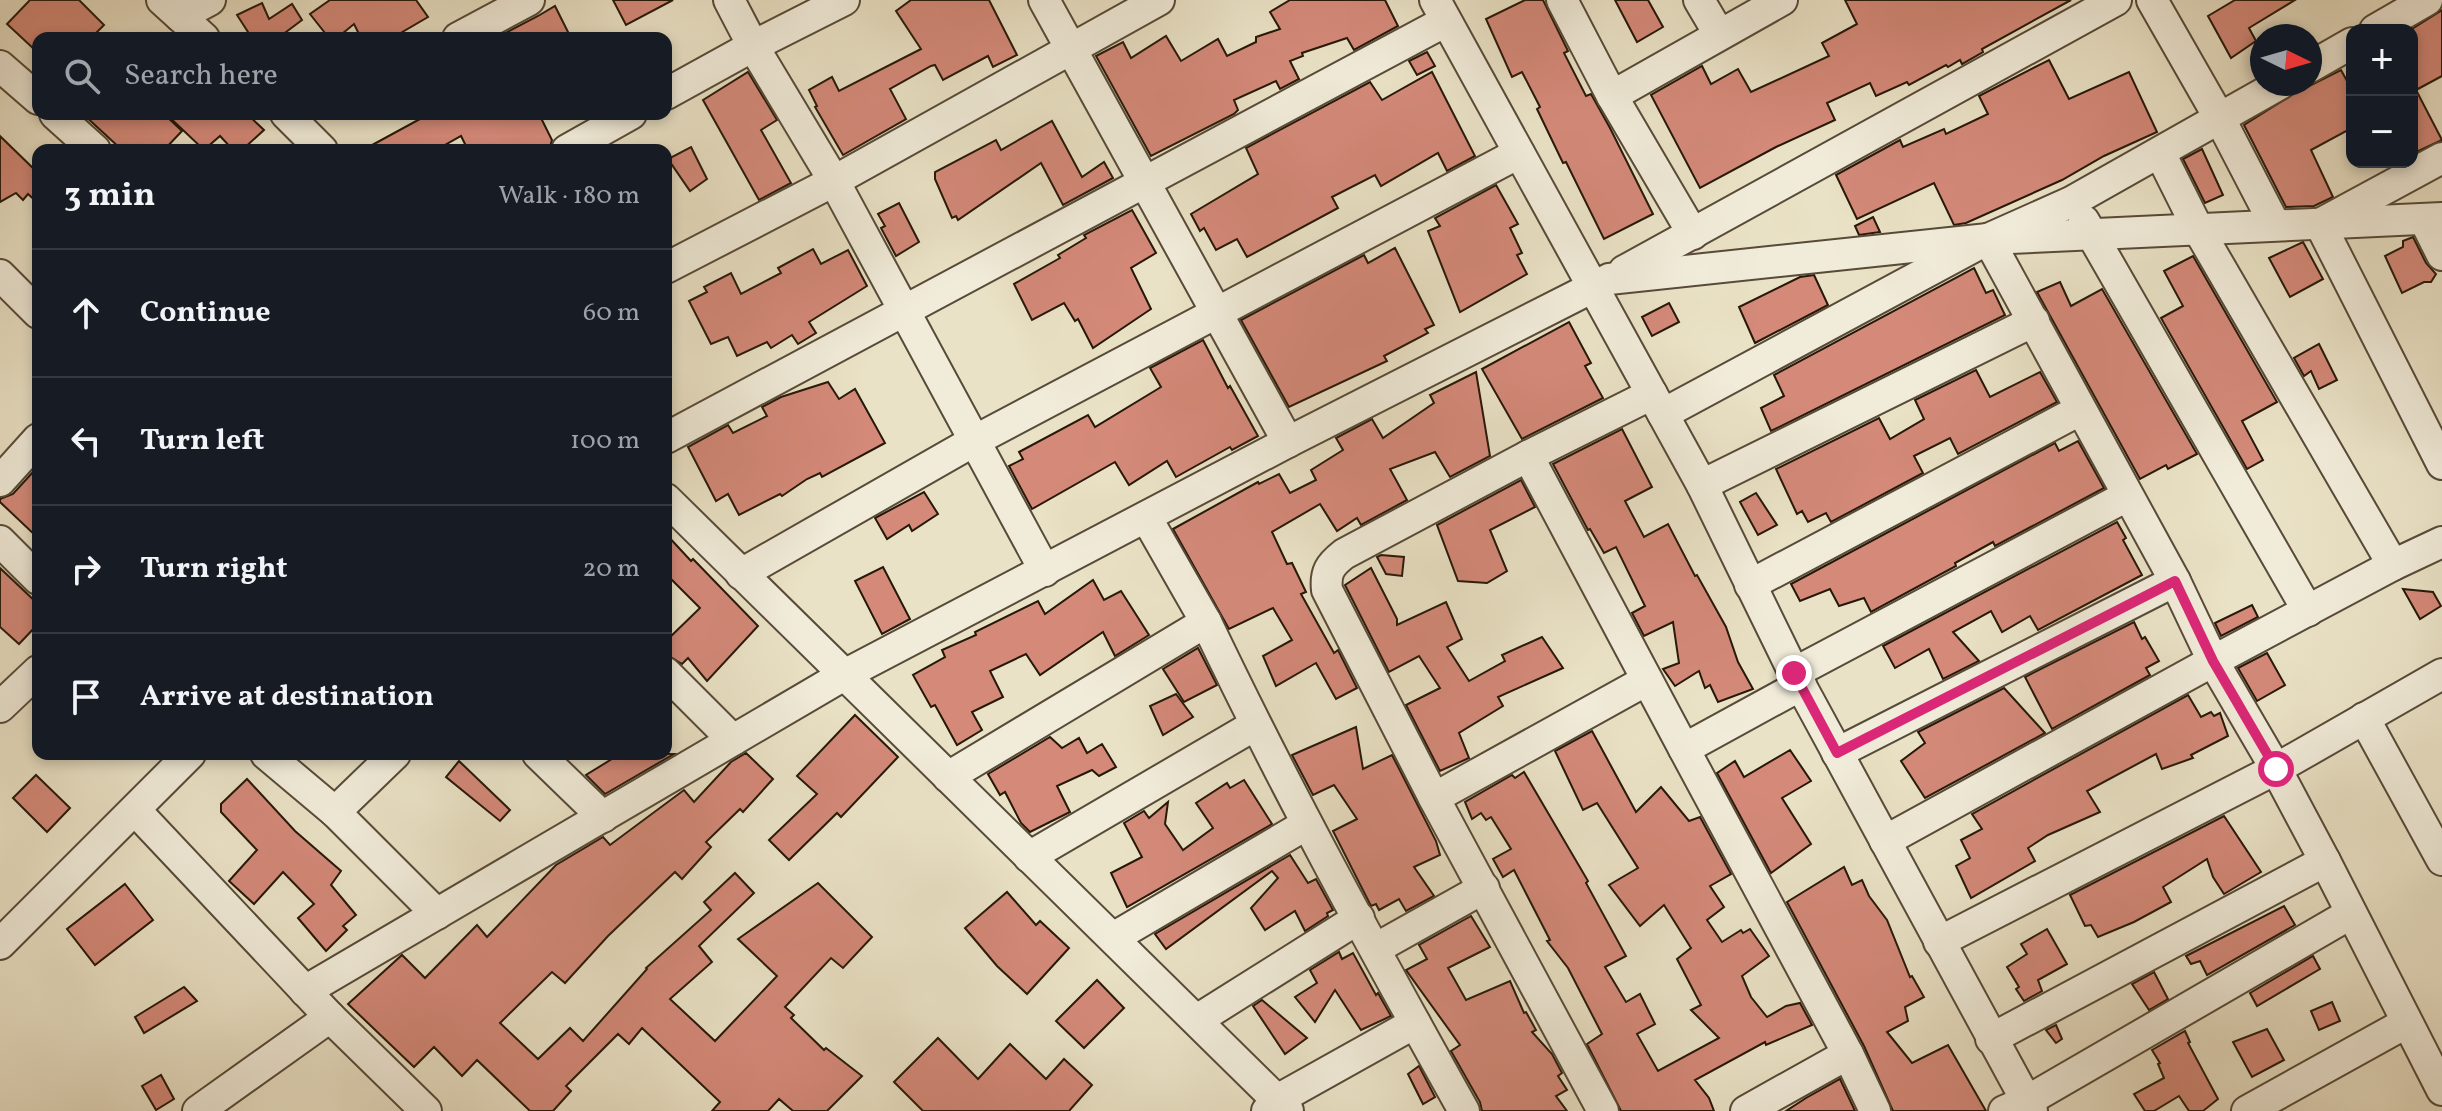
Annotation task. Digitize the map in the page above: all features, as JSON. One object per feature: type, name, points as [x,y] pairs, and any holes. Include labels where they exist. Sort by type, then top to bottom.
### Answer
[{"type":"street","points":[[171,8],[210,0]]},
{"type":"street","points":[[469,32],[529,0]]},
{"type":"street","points":[[729,0],[834,181],[1045,571]]},
{"type":"street","points":[[672,91],[844,0]]},
{"type":"street","points":[[1044,0],[1288,442]]},
{"type":"street","points":[[672,265],[834,181],[1159,0]]},
{"type":"street","points":[[1562,0],[1612,96],[1693,234]]},
{"type":"street","points":[[1699,0],[1719,34]]},
{"type":"street","points":[[1612,96],[1782,0]]},
{"type":"street","points":[[305,991],[844,675],[1288,442],[1601,284],[2116,0]]},
{"type":"street","points":[[2152,0],[2220,119],[2275,225]]},
{"type":"street","points":[[2385,24],[2427,0]]},
{"type":"street","points":[[171,8],[197,32]]},
{"type":"street","points":[[672,435],[1144,180],[1441,10],[1519,153],[1601,284],[1797,679],[1991,1039],[2021,1108],[2350,914]]},
{"type":"street","points":[[2322,60],[2346,46]]},
{"type":"street","points":[[0,66],[32,94]]},
{"type":"street","points":[[1603,1111],[1434,798],[1327,590],[1326,578],[1331,564],[1344,554],[1528,456],[1658,404],[1988,239],[2071,202],[2259,96]]},
{"type":"street","points":[[62,120],[88,144]]},
{"type":"street","points":[[578,144],[620,120]]},
{"type":"street","points":[[741,574],[974,441],[1519,153]]},
{"type":"street","points":[[2160,153],[2198,229],[2393,565]]},
{"type":"street","points":[[2320,224],[2442,158]]},
{"type":"street","points":[[2071,202],[2308,611]]},
{"type":"street","points":[[1601,284],[1988,239],[2433,218],[2442,255]]},
{"type":"street","points":[[2320,224],[2442,464]]},
{"type":"street","points":[[1988,239],[2175,581],[2213,661],[2276,769],[2442,1090]]},
{"type":"street","points":[[0,275],[32,307]]},
{"type":"street","points":[[1702,485],[2034,321]]},
{"type":"street","points":[[1750,585],[2080,410]]},
{"type":"street","points":[[2,474],[32,451]]},
{"type":"street","points":[[1528,456],[1848,1054],[1875,1111]]},
{"type":"street","points":[[1684,749],[1797,679],[2127,496]]},
{"type":"street","points":[[672,505],[1197,1020],[1277,1107],[1415,1023]]},
{"type":"street","points":[[1146,517],[1206,622],[1307,824],[1464,1111]]},
{"type":"street","points":[[0,541],[32,573]]},
{"type":"street","points":[[1885,841],[2213,661],[2442,542]]},
{"type":"street","points":[[1837,753],[2175,581]]},
{"type":"street","points":[[948,777],[1206,622]]},
{"type":"street","points":[[1939,942],[2276,769],[2442,674]]},
{"type":"street","points":[[0,707],[32,677]]},
{"type":"street","points":[[672,679],[733,740]]},
{"type":"street","points":[[1434,798],[1647,680]]},
{"type":"street","points":[[2364,718],[2433,819],[2442,860]]},
{"type":"street","points":[[1029,857],[1255,725]]},
{"type":"street","points":[[0,944],[184,760]]},
{"type":"street","points":[[273,760],[335,812],[437,914]]},
{"type":"street","points":[[335,812],[389,760]]},
{"type":"street","points":[[544,760],[603,817]]},
{"type":"street","points":[[135,810],[330,1017],[426,1111]]},
{"type":"street","points":[[1113,938],[1307,824]]},
{"type":"street","points":[[1991,1039],[2325,861]]},
{"type":"street","points":[[1375,949],[1484,888]]},
{"type":"street","points":[[1197,1020],[1359,918]]},
{"type":"street","points":[[198,1111],[330,1017]]},
{"type":"street","points":[[2247,1111],[2406,1023]]},
{"type":"street","points":[[1746,1111],[1848,1054]]},
{"type":"building","points":[[30,0],[79,0],[104,25],[97,32],[32,32],[32,47],[7,24]]},
{"type":"building","points":[[330,0],[416,0],[428,17],[402,32],[358,32],[354,24],[344,32],[324,32],[310,14]]},
{"type":"building","points":[[613,0],[673,0],[626,25]]},
{"type":"building","points":[[911,0],[989,0],[1017,55],[993,67],[988,56],[943,80],[935,65],[931,66],[890,89],[906,119],[843,155],[815,107],[809,90],[832,77],[839,91],[921,49],[896,11]]},
{"type":"building","points":[[1290,0],[1385,0],[1398,26],[1354,50],[1347,38],[1302,53],[1303,56],[1290,61],[1299,79],[1280,89],[1276,81],[1234,100],[1238,110],[1234,114],[1151,156],[1096,56],[1123,42],[1131,58],[1166,36],[1181,61],[1218,39],[1227,56],[1256,42],[1256,37],[1280,29],[1270,12]]},
{"type":"building","points":[[1525,0],[1543,0],[1568,51],[1564,53],[1586,96],[1591,94],[1653,214],[1604,239],[1566,162],[1563,163],[1522,72],[1512,77],[1486,19]]},
{"type":"building","points":[[1615,0],[1648,0],[1663,27],[1637,42]]},
{"type":"building","points":[[1845,0],[2071,0],[1982,49],[1983,52],[1962,64],[1960,60],[1948,67],[1946,65],[1909,85],[1907,82],[1876,96],[1870,83],[1827,103],[1835,120],[1776,147],[1700,188],[1651,95],[1702,66],[1711,84],[1738,69],[1751,92],[1829,56],[1822,43],[1857,24]]},
{"type":"building","points":[[2235,0],[2295,0],[2256,24],[2250,24],[2250,45],[2231,58],[2208,16]]},
{"type":"building","points":[[262,3],[269,19],[292,4],[302,20],[286,32],[248,32],[237,15]]},
{"type":"building","points":[[555,6],[568,32],[507,32]]},
{"type":"building","points":[[2442,10],[2442,76],[2418,89],[2418,25]]},
{"type":"building","points":[[1427,52],[1435,66],[1417,75],[1409,61]]},
{"type":"building","points":[[2049,60],[2069,99],[2129,72],[2157,132],[2104,156],[2062,180],[1966,223],[1954,225],[1934,183],[1857,219],[1836,175],[1900,140],[1903,147],[1944,129],[1946,134],[1988,114],[1979,96]]},
{"type":"building","points":[[2341,70],[2346,79],[2346,131],[2311,150],[2333,197],[2314,206],[2286,207],[2244,125],[2290,96],[2322,96],[2322,80]]},
{"type":"building","points":[[748,72],[777,120],[761,130],[791,183],[759,200],[703,100]]},
{"type":"building","points":[[1432,72],[1475,156],[1447,171],[1438,153],[1381,186],[1375,175],[1332,197],[1338,208],[1247,257],[1237,239],[1216,250],[1204,228],[1200,231],[1191,214],[1258,174],[1246,148],[1370,82],[1382,100]]},
{"type":"building","points":[[2418,94],[2442,140],[2418,151]]},
{"type":"building","points":[[90,120],[170,120],[182,131],[170,144],[116,144]]},
{"type":"building","points":[[172,120],[253,120],[264,130],[249,144],[227,144],[220,136],[211,144],[198,144]]},
{"type":"building","points":[[418,120],[542,120],[552,140],[551,144],[465,144],[461,136],[447,144],[374,144]]},
{"type":"building","points":[[1052,121],[1082,177],[1104,162],[1113,178],[1063,205],[1041,163],[958,220],[956,216],[952,218],[935,179],[935,172],[996,140],[1001,150]]},
{"type":"building","points":[[0,136],[32,167],[32,198],[28,194],[23,200],[16,193],[0,202]]},
{"type":"building","points":[[691,147],[707,179],[690,191],[672,165],[672,157]]},
{"type":"building","points":[[2202,149],[2223,195],[2205,203],[2183,159]]},
{"type":"building","points":[[1496,185],[1518,224],[1510,228],[1522,253],[1517,255],[1527,274],[1460,312],[1428,231],[1440,226],[1435,218]]},
{"type":"building","points":[[899,203],[919,242],[896,256],[881,228],[885,226],[878,214]]},
{"type":"building","points":[[1132,210],[1156,253],[1131,268],[1151,309],[1093,348],[1078,319],[1075,321],[1064,303],[1032,320],[1014,284],[1060,258],[1058,255],[1086,238],[1084,235]]},
{"type":"building","points":[[1873,217],[1880,232],[1859,235],[1855,226]]},
{"type":"building","points":[[2413,237],[2426,263],[2436,274],[2431,282],[2424,282],[2402,293],[2385,256],[2403,247],[2403,241]]},
{"type":"building","points":[[2303,242],[2323,279],[2290,297],[2269,258]]},
{"type":"building","points":[[1395,248],[1434,325],[1425,329],[1428,333],[1384,356],[1387,361],[1289,407],[1241,320],[1364,255],[1368,263]]},
{"type":"building","points":[[813,249],[821,264],[848,250],[867,286],[809,322],[816,333],[798,344],[792,335],[771,348],[767,342],[737,356],[728,337],[711,344],[689,301],[707,292],[704,287],[731,273],[741,294],[781,273],[778,268]]},
{"type":"building","points":[[2193,256],[2277,402],[2242,421],[2263,460],[2247,469],[2161,318],[2183,306],[2164,271]]},
{"type":"building","points":[[1974,268],[1986,293],[1993,290],[2005,315],[1771,431],[1761,408],[1784,396],[1774,375]]},
{"type":"building","points":[[1814,275],[1828,305],[1755,343],[1739,307],[1800,277]]},
{"type":"building","points":[[2060,282],[2071,306],[2102,289],[2197,454],[2140,479],[2037,292]]},
{"type":"building","points":[[1669,303],[1679,322],[1652,336],[1642,317]]},
{"type":"building","points":[[1569,322],[1591,363],[1585,366],[1603,398],[1522,439],[1482,369]]},
{"type":"building","points":[[1203,340],[1258,436],[1232,450],[1230,447],[1176,477],[1167,461],[1129,485],[1115,462],[1032,509],[1009,466],[1023,459],[1019,452],[1088,415],[1095,427],[1161,387],[1150,368]]},
{"type":"building","points":[[2319,344],[2337,380],[2319,389],[2311,371],[2304,376],[2294,358]]},
{"type":"building","points":[[1976,370],[1990,397],[2040,372],[2057,402],[1958,454],[1950,438],[1914,456],[1923,473],[1831,522],[1826,513],[1808,522],[1802,511],[1797,514],[1776,469],[1879,418],[1890,439],[1924,419],[1915,400]]},
{"type":"building","points":[[1476,372],[1490,456],[1450,477],[1435,452],[1390,469],[1407,500],[1361,525],[1357,518],[1337,531],[1320,504],[1272,532],[1287,564],[1292,563],[1306,592],[1301,594],[1334,653],[1338,650],[1357,688],[1336,699],[1316,663],[1276,686],[1263,656],[1292,640],[1273,608],[1229,629],[1173,529],[1258,482],[1279,474],[1290,493],[1316,480],[1311,470],[1343,450],[1336,438],[1372,419],[1383,438],[1434,403],[1430,395]]},
{"type":"building","points":[[828,382],[839,399],[855,389],[885,443],[822,477],[820,473],[782,496],[780,494],[739,515],[728,494],[716,501],[688,447],[728,425],[733,433],[767,416],[762,407],[781,397]]},
{"type":"building","points":[[1622,429],[1652,487],[1625,501],[1644,537],[1668,524],[1726,627],[1738,662],[1753,689],[1718,702],[1710,685],[1705,688],[1699,671],[1675,686],[1663,669],[1679,663],[1673,622],[1644,636],[1632,613],[1645,606],[1616,547],[1604,553],[1588,530],[1553,464]]},
{"type":"building","points":[[2078,441],[2104,488],[1995,546],[1993,542],[1955,563],[1956,566],[1871,612],[1864,598],[1839,606],[1830,589],[1800,601],[1791,584],[2055,443],[2059,451]]},
{"type":"building","points":[[32,473],[32,532],[0,502],[0,499],[13,494]]},
{"type":"building","points":[[1521,480],[1535,507],[1490,530],[1507,571],[1487,583],[1458,581],[1437,525]]},
{"type":"building","points":[[924,492],[938,514],[912,531],[909,525],[887,539],[875,518]]},
{"type":"building","points":[[1756,493],[1777,525],[1758,535],[1740,502]]},
{"type":"building","points":[[2117,522],[2142,575],[2038,630],[2030,616],[2002,632],[1991,611],[1953,632],[1979,661],[1943,679],[1929,649],[1895,668],[1883,646]]},
{"type":"building","points":[[672,540],[758,626],[707,681],[688,658],[682,664],[672,658],[672,635],[700,608],[672,580]]},
{"type":"building","points":[[1377,557],[1404,557],[1402,576],[1386,574]]},
{"type":"building","points":[[883,567],[910,619],[882,634],[855,581]]},
{"type":"building","points":[[0,568],[32,598],[32,630],[19,644],[0,627]]},
{"type":"building","points":[[1371,568],[1397,619],[1397,625],[1446,602],[1462,639],[1447,647],[1469,681],[1505,661],[1502,655],[1542,637],[1563,668],[1498,697],[1503,706],[1459,733],[1469,758],[1440,771],[1406,705],[1440,688],[1419,656],[1389,672],[1345,585]]},
{"type":"building","points":[[1093,580],[1104,600],[1121,591],[1149,635],[1115,656],[1103,632],[1040,675],[1026,654],[990,671],[1003,697],[972,712],[982,730],[957,745],[935,705],[931,707],[913,675],[945,657],[942,650],[976,635],[975,632],[1038,601],[1045,614]]},
{"type":"building","points":[[2403,589],[2433,592],[2441,606],[2420,619]]},
{"type":"building","points":[[2252,605],[2258,617],[2221,636],[2215,623]]},
{"type":"building","points":[[2134,622],[2142,639],[2145,637],[2159,661],[2146,668],[2150,675],[2052,729],[2025,677]]},
{"type":"building","points":[[1198,648],[1217,685],[1184,702],[1163,669]]},
{"type":"building","points":[[2267,653],[2285,685],[2257,701],[2238,668]]},
{"type":"building","points":[[2004,688],[2045,733],[1925,798],[1901,761],[1925,743],[1918,732]]},
{"type":"building","points":[[1176,694],[1193,717],[1163,735],[1150,706]]},
{"type":"building","points":[[2188,695],[2201,717],[2211,712],[2214,716],[2220,713],[2228,736],[2191,755],[2193,758],[2162,769],[2156,754],[2087,791],[2100,812],[2048,835],[2028,848],[2035,861],[1971,898],[1956,866],[1970,858],[1961,840],[1982,829],[1972,814]]},
{"type":"building","points":[[855,715],[898,757],[841,817],[837,813],[789,860],[769,840],[817,794],[797,776]]},
{"type":"building","points":[[1356,727],[1363,769],[1392,755],[1436,841],[1440,855],[1414,867],[1434,896],[1406,911],[1399,899],[1379,910],[1376,904],[1371,906],[1333,831],[1357,819],[1334,785],[1313,795],[1292,755]]},
{"type":"building","points":[[1592,731],[1636,812],[1661,787],[1689,821],[1700,817],[1731,874],[1710,886],[1724,907],[1707,920],[1722,942],[1741,930],[1743,933],[1750,929],[1769,956],[1742,976],[1751,997],[1767,1017],[1786,1006],[1800,1003],[1812,1025],[1766,1045],[1765,1042],[1695,1080],[1709,1098],[1714,1111],[1621,1111],[1587,1044],[1602,1034],[1568,968],[1547,941],[1550,940],[1514,870],[1503,877],[1493,859],[1511,849],[1491,817],[1486,820],[1481,813],[1472,819],[1465,802],[1512,775],[1515,778],[1524,772],[1588,881],[1586,883],[1626,956],[1605,967],[1626,1002],[1640,994],[1655,1024],[1637,1034],[1658,1071],[1719,1038],[1691,1010],[1701,1005],[1677,959],[1691,948],[1664,905],[1640,926],[1609,885],[1638,868],[1597,803],[1583,810],[1555,751]]},
{"type":"building","points":[[1050,737],[1062,748],[1079,738],[1087,753],[1102,744],[1116,767],[1099,776],[1092,770],[1057,786],[1070,812],[1030,832],[1021,823],[1005,792],[1000,795],[988,774]]},
{"type":"building","points":[[1790,750],[1811,781],[1782,798],[1811,844],[1771,873],[1717,773],[1735,761],[1744,777]]},
{"type":"building","points":[[746,753],[773,779],[743,812],[740,809],[706,842],[711,847],[682,879],[675,872],[608,936],[565,983],[552,972],[500,1023],[538,1059],[570,1028],[583,1041],[646,968],[711,910],[704,902],[735,873],[754,893],[699,946],[712,962],[670,999],[715,1041],[777,976],[738,939],[818,883],[872,937],[843,968],[831,958],[785,1007],[794,1015],[791,1018],[824,1050],[826,1048],[862,1076],[827,1111],[793,1111],[779,1099],[768,1111],[712,1111],[720,1102],[642,1028],[629,1044],[618,1034],[566,1086],[571,1091],[553,1111],[530,1111],[477,1060],[462,1076],[434,1047],[414,1067],[348,1004],[402,955],[425,978],[477,925],[487,937],[556,865],[603,837],[610,845],[684,790],[694,802],[731,762]]},
{"type":"building","points":[[610,760],[664,760],[605,794],[586,775]]},
{"type":"building","points":[[459,761],[510,810],[500,821],[446,777]]},
{"type":"building","points":[[36,775],[70,808],[47,832],[13,798]]},
{"type":"building","points":[[247,779],[295,831],[341,871],[331,885],[356,915],[343,926],[347,930],[326,951],[298,918],[314,904],[283,872],[254,904],[229,881],[257,850],[221,812],[221,804]]},
{"type":"building","points":[[1244,780],[1272,824],[1127,907],[1111,873],[1142,857],[1124,823],[1144,811],[1149,818],[1168,802],[1165,824],[1183,850],[1213,828],[1196,803],[1227,783],[1230,788]]},
{"type":"building","points":[[2224,816],[2261,872],[2224,894],[2213,877],[2207,859],[2163,887],[2171,902],[2098,937],[2091,925],[2085,926],[2070,895]]},
{"type":"building","points":[[1290,855],[1308,883],[1316,879],[1333,910],[1305,931],[1295,911],[1265,930],[1251,908],[1278,878],[1272,871],[1166,949],[1155,934]]},
{"type":"building","points":[[1844,867],[1852,885],[1862,880],[1869,896],[1887,920],[1910,977],[1924,997],[1905,1007],[1908,1021],[1887,1032],[1912,1063],[1948,1045],[1986,1111],[1893,1111],[1864,1046],[1787,902]]},
{"type":"building","points":[[125,884],[153,920],[95,965],[67,929]]},
{"type":"building","points":[[1007,892],[1036,925],[1040,921],[1069,948],[1027,994],[997,966],[965,928]]},
{"type":"building","points":[[2284,906],[2295,925],[2207,975],[2200,961],[2191,964],[2186,956]]},
{"type":"building","points":[[1471,916],[1490,947],[1448,968],[1466,1000],[1510,981],[1524,1013],[1536,1030],[1532,1032],[1552,1054],[1562,1073],[1558,1076],[1567,1090],[1556,1096],[1567,1111],[1482,1111],[1451,1051],[1460,1045],[1406,970],[1427,959],[1419,945]]},
{"type":"building","points":[[2047,929],[2067,964],[2038,980],[2042,991],[2024,1001],[2007,967],[2027,954],[2021,944]]},
{"type":"building","points":[[1339,952],[1342,959],[1353,953],[1391,1016],[1361,1030],[1335,990],[1315,1022],[1295,997],[1317,983],[1310,970]]},
{"type":"building","points":[[2313,956],[2320,969],[2257,1006],[2250,993]]},
{"type":"building","points":[[2154,972],[2168,999],[2149,1010],[2132,984]]},
{"type":"building","points":[[1097,980],[1124,1008],[1084,1048],[1056,1021]]},
{"type":"building","points":[[184,987],[197,1001],[144,1033],[135,1017]]},
{"type":"building","points":[[1262,1000],[1307,1038],[1285,1054],[1253,1006]]},
{"type":"building","points":[[2332,1002],[2340,1021],[2319,1030],[2311,1011]]},
{"type":"building","points":[[2056,1025],[2062,1039],[2056,1043],[2046,1030]]},
{"type":"building","points":[[2267,1029],[2284,1060],[2252,1077],[2233,1042]]},
{"type":"building","points":[[2185,1031],[2188,1043],[2218,1099],[2203,1111],[2189,1111],[2179,1096],[2154,1111],[2145,1111],[2134,1094],[2164,1078],[2152,1050]]},
{"type":"building","points":[[938,1038],[978,1079],[1010,1044],[1046,1079],[1064,1059],[1092,1085],[1069,1111],[923,1111],[894,1082]]},
{"type":"building","points":[[1419,1066],[1435,1097],[1423,1104],[1408,1074]]},
{"type":"building","points":[[161,1075],[174,1099],[156,1110],[142,1086]]},
{"type":"building","points":[[1840,1079],[1855,1111],[1786,1111],[1806,1098]]},
{"type":"route","points":[[1794,673],[1837,753],[2175,581],[2213,661],[2276,769]]}]
